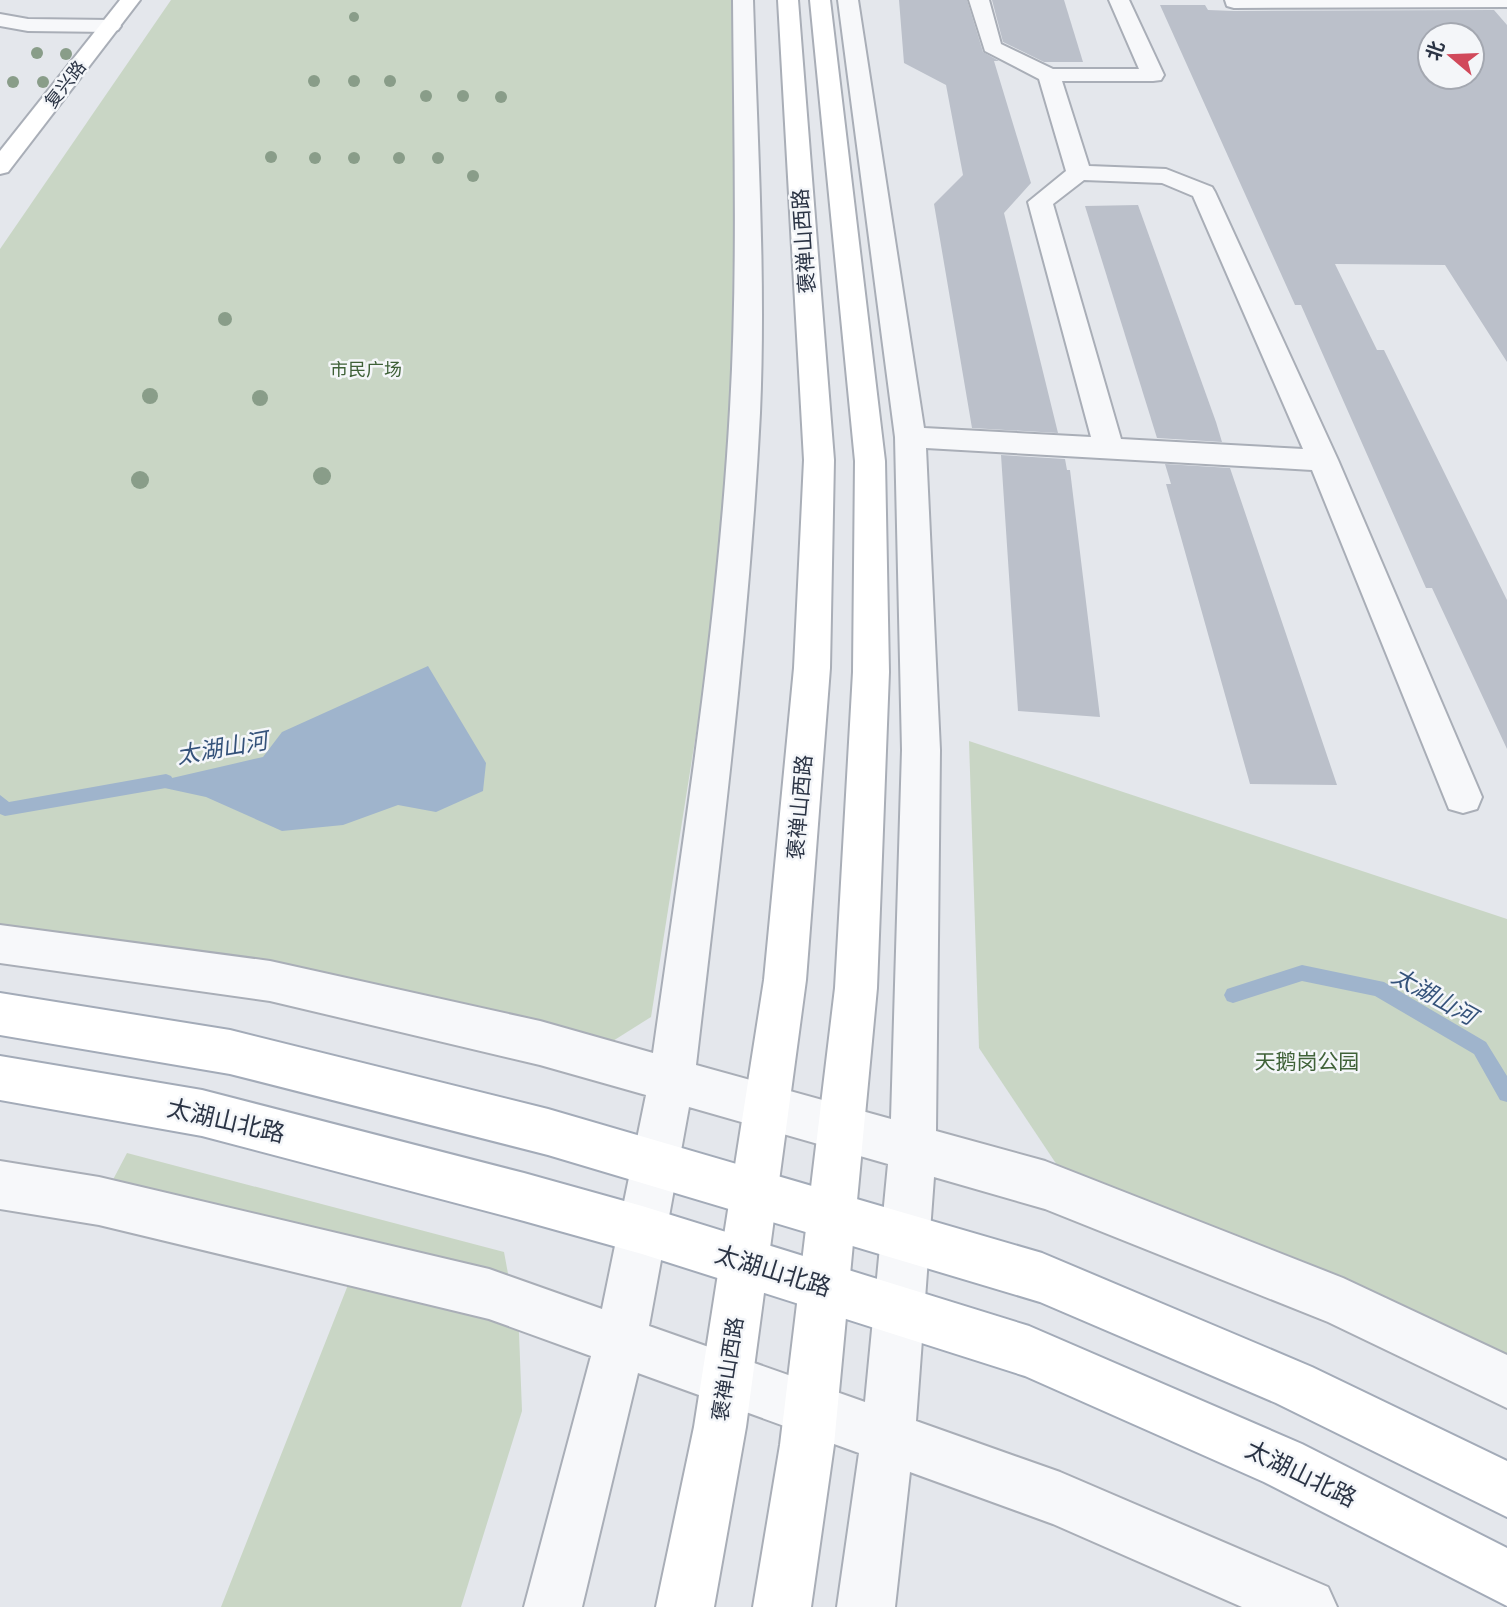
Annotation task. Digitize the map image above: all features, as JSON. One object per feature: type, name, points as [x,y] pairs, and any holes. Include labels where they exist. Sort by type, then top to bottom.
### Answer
[{"type":"main road","name":"复兴路","points":[[0,167],[130,0]]},
{"type":"main road","name":"褒禅山西路","points":[[685,1607],[727,1379],[785,980],[811,682],[819,460],[788,0]]},
{"type":"main road","name":"褒禅山西路","points":[[782,1607],[811,1409],[856,988],[871,672],[870,461],[820,0]]},
{"type":"main road","points":[[0,1013],[230,1052],[656,1162],[1042,1278],[1294,1385],[1507,1490]]},
{"type":"main road","name":"太湖山北路","points":[[0,1078],[201,1113],[642,1230],[1029,1352],[1283,1462],[1507,1578]]},
{"type":"street","points":[[552,1607],[621,1340],[672,1080],[729,631],[745,412],[749,308],[743,0]]},
{"type":"street","points":[[848,0],[910,437],[921,750],[913,1148],[888,1437],[866,1607]]},
{"type":"street","points":[[979,0],[992,47],[1049,75],[1153,75],[1119,0]]},
{"type":"street","points":[[1234,2],[1507,1]]},
{"type":"street","points":[[28,25],[43,8]]},
{"type":"street","points":[[0,20],[28,25]]},
{"type":"street","points":[[0,28],[28,25],[111,26]]},
{"type":"street","points":[[1049,75],[1079,173]]},
{"type":"street","points":[[1109,448],[1040,202],[1079,173],[1166,176],[1203,192],[1323,460],[1463,797]]},
{"type":"street","points":[[910,437],[1323,460]]},
{"type":"street","points":[[0,944],[270,981],[540,1043],[1058,1190],[1343,1303],[1507,1382]]},
{"type":"street","points":[[0,1185],[99,1201],[489,1294],[1060,1499],[1308,1607]]},
{"type":"green space","name":"市民广场","points":[[171,0],[736,0],[730,520],[651,1017],[589,1056],[0,930],[0,249]]},
{"type":"green space","name":"天鹅岗公园","points":[[969,741],[1507,919],[1507,1357],[1067,1180],[979,1048]]},
{"type":"green space","points":[[127,1153],[504,1252],[519,1333],[522,1411],[461,1607],[221,1607],[359,1257],[106,1193]]},
{"type":"water","points":[[428,666],[486,763],[483,791],[436,812],[398,805],[343,825],[282,831],[206,797],[146,784],[263,757],[282,732]]},
{"type":"building","points":[[899,0],[967,0],[983,52],[999,61],[994,61],[1031,183],[1004,213],[1058,433],[972,428],[934,204],[963,175],[946,85],[904,63]]},
{"type":"building","points":[[992,0],[1064,0],[1083,62],[1044,62],[1003,42]]},
{"type":"building","points":[[1160,5],[1205,5],[1208,10],[1234,11],[1494,10],[1507,25],[1507,362],[1445,265],[1335,264],[1377,350],[1384,350],[1507,600],[1507,749],[1432,588],[1426,588],[1301,305],[1295,305]]},
{"type":"building","points":[[1138,205],[1222,442],[1157,438],[1085,206]]},
{"type":"building","points":[[1001,455],[1065,459],[1067,470],[1070,470],[1100,717],[1018,711]]},
{"type":"building","points":[[1165,464],[1230,468],[1337,785],[1250,784],[1166,484],[1171,484]]},
{"type":"waterway","name":"太湖山河","points":[[0,802],[5,809],[166,781]]},
{"type":"waterway","name":"太湖山河","points":[[1233,995],[1302,973],[1378,988],[1480,1048],[1507,1093]]}]
